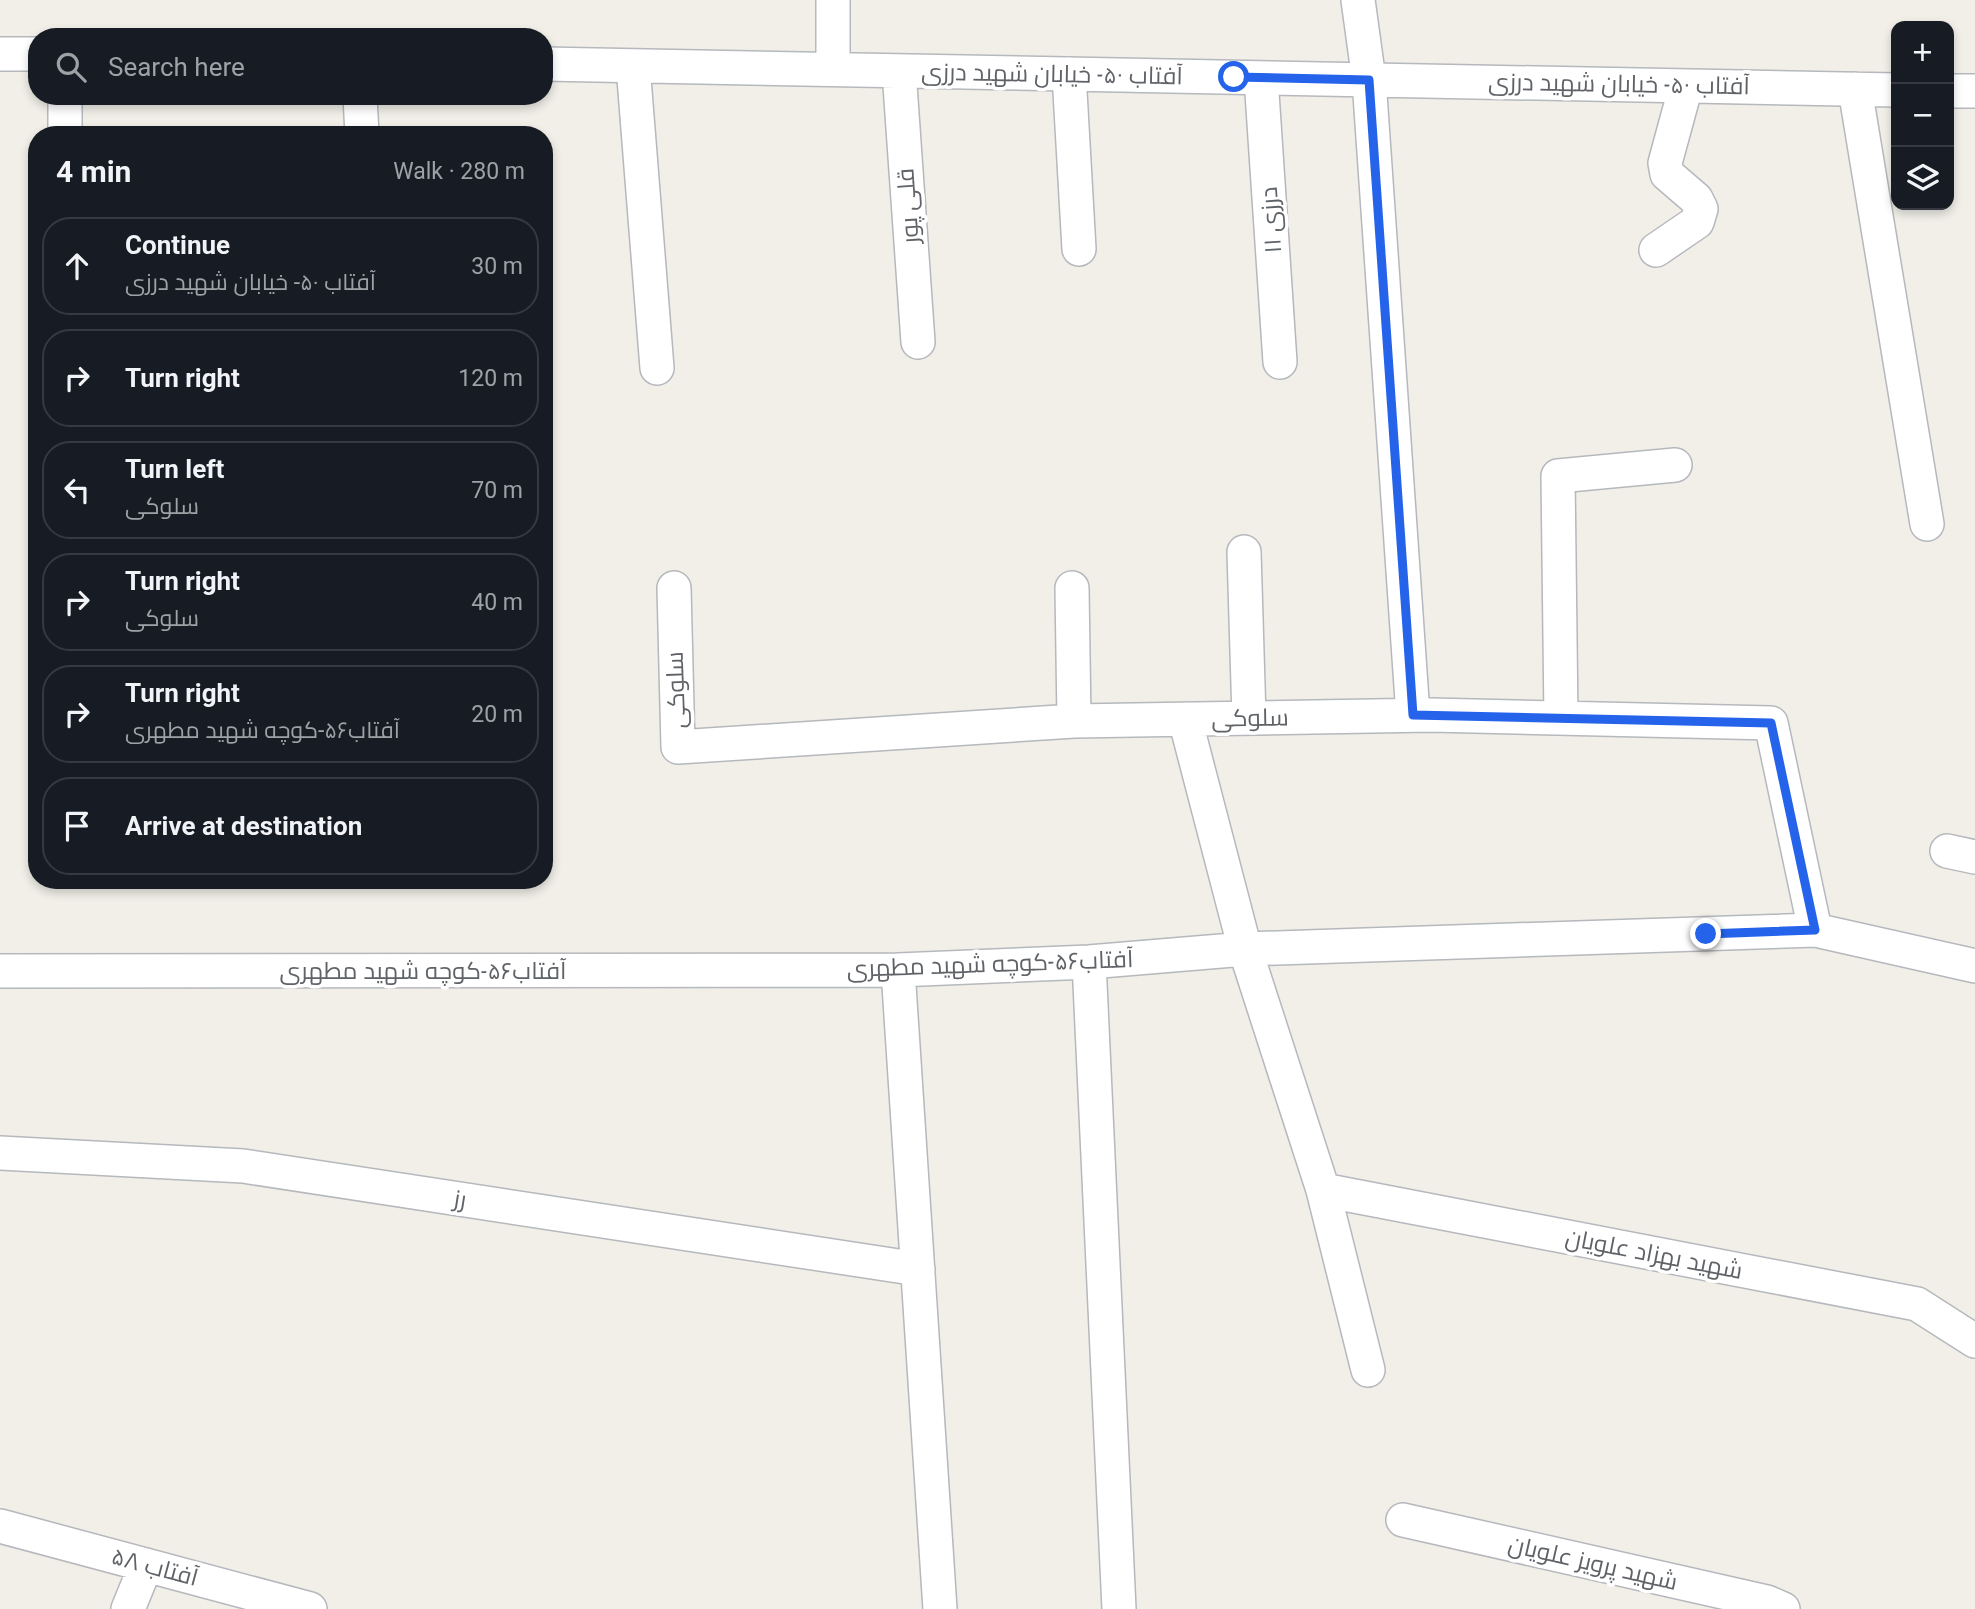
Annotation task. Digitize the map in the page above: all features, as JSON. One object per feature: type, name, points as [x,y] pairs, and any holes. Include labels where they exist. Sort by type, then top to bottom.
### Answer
[{"type":"street","points":[[833,0],[833,69]]},
{"type":"street","points":[[1358,0],[1369,80],[1413,715]]},
{"type":"street","points":[[0,54],[28,54]]},
{"type":"street","name":"آفتاب ۵۰- خیابان شهید درزی","points":[[553,64],[1891,90]]},
{"type":"street","points":[[633,66],[657,368]]},
{"type":"street","name":"قلی پور","points":[[898,71],[918,342]]},
{"type":"street","points":[[1069,74],[1079,249]]},
{"type":"street","name":"درزی ۱۱","points":[[1261,78],[1280,362]]},
{"type":"street","points":[[1656,250],[1697,222],[1701,209],[1696,199],[1667,174],[1665,163],[1686,86]]},
{"type":"street","points":[[1855,89],[1927,524]]},
{"type":"street","points":[[1954,91],[1975,91]]},
{"type":"street","points":[[65,105],[65,126]]},
{"type":"street","points":[[360,105],[362,126]]},
{"type":"street","points":[[1561,718],[1558,476],[1675,465]]},
{"type":"street","points":[[1244,552],[1249,718]]},
{"type":"street","name":"سلوکی","points":[[674,588],[678,747],[1074,721],[1413,715],[1771,723],[1815,930]]},
{"type":"street","points":[[1072,588],[1074,721]]},
{"type":"street","points":[[1185,719],[1245,949],[1323,1190],[1368,1370]]},
{"type":"street","name":"آفتاب۵۶-كوچه شهيد مطهری","points":[[0,971],[898,970],[1088,962],[1245,949],[1815,930],[1975,966]]},
{"type":"street","points":[[1088,962],[1119,1609]]},
{"type":"street","points":[[898,970],[940,1609]]},
{"type":"street","name":"رز","points":[[0,1153],[243,1166],[918,1269]]},
{"type":"street","name":"شهید بهزاد علویان","points":[[1323,1190],[1917,1304],[1975,1341]]},
{"type":"street","name":"شهید پرویز علویان","points":[[1403,1520],[1767,1602],[1783,1609]]},
{"type":"street","name":"آفتاب ۵۸","points":[[0,1526],[310,1609]]},
{"type":"street","points":[[128,1609],[146,1565]]},
{"type":"route","points":[[1234,77],[1369,80],[1413,715],[1771,723],[1815,930],[1706,934]]}]
